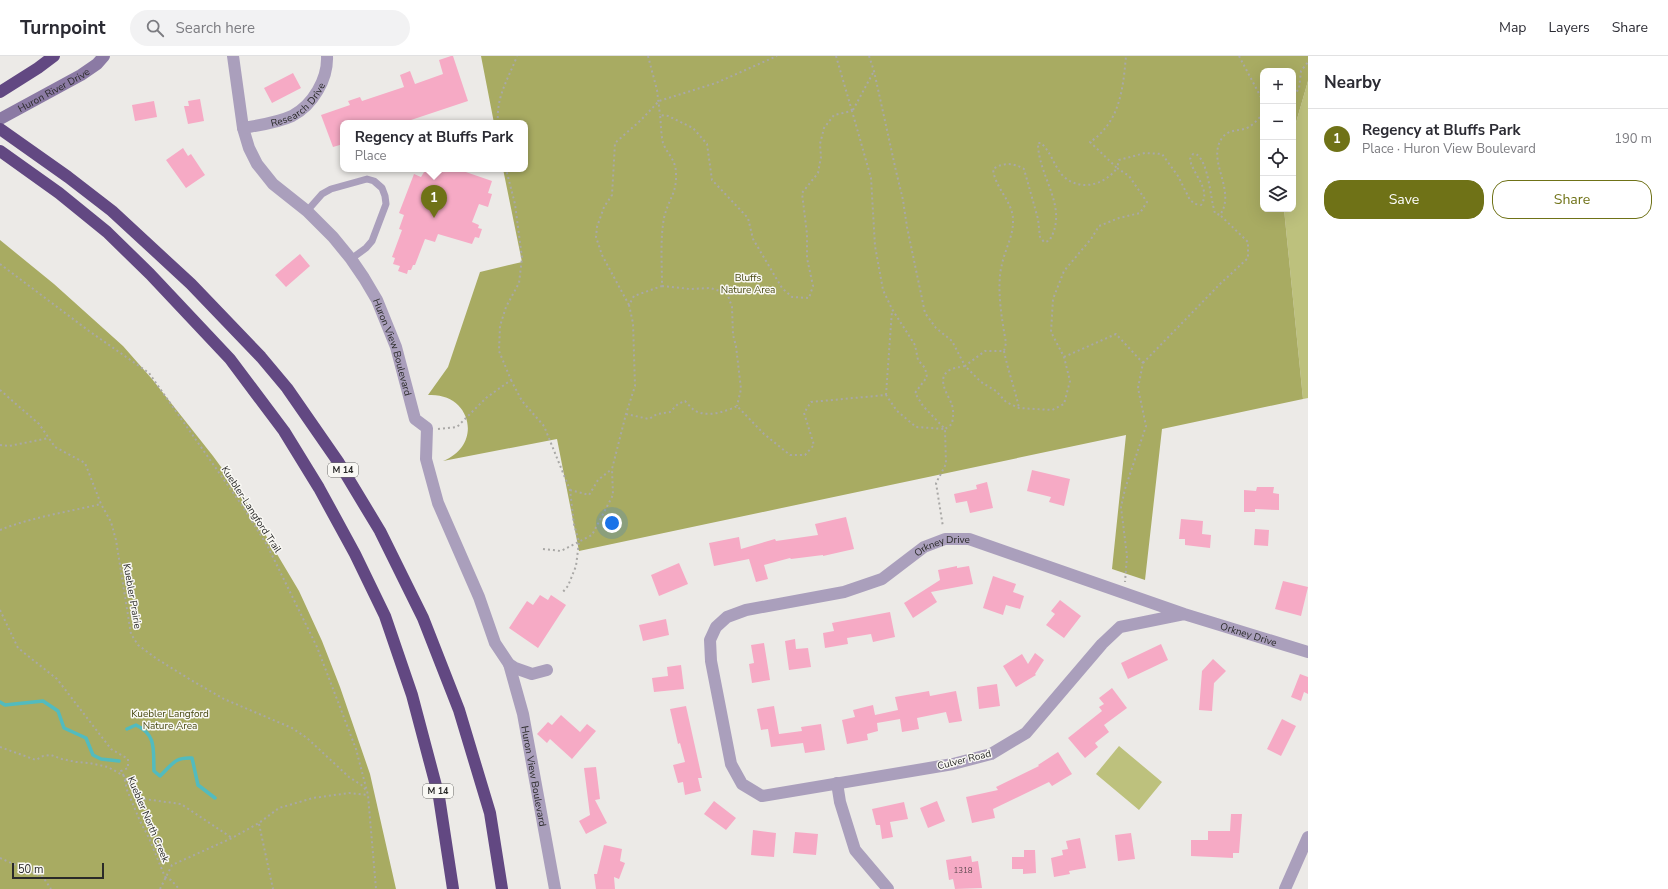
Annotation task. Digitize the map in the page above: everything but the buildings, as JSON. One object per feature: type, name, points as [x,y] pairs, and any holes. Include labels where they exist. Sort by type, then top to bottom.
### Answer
[{"type":"highway","points":[[0,92],[54,56]]},
{"type":"highway","name":"M 14","points":[[0,129],[30,149],[112,212],[191,284],[261,357],[287,388],[339,463],[380,531],[423,618],[459,710],[490,813],[502,889]]},
{"type":"highway","name":"M 14","points":[[5,154],[59,193],[107,232],[188,313],[230,359],[258,396],[284,432],[319,488],[355,554],[385,616],[412,696],[439,797],[453,889]]},
{"type":"street","name":"Huron River Drive","points":[[0,119],[81,75],[97,64],[104,56]]},
{"type":"street","name":"Huron View Boulevard","points":[[233,56],[244,128],[249,148],[257,164],[273,184],[307,211],[352,259],[377,300],[386,321],[396,347],[415,419],[427,428],[426,459],[438,503],[479,597],[495,643],[509,664],[524,714],[556,889]]},
{"type":"street","name":"Research Drive","points":[[244,128],[277,121],[293,115],[306,106],[316,93],[323,80],[327,56]]},
{"type":"street","name":"Orkney Drive","points":[[731,764],[711,661],[710,640],[716,627],[727,617],[746,610],[844,592],[882,579],[924,547],[945,539],[969,539],[1184,614],[1308,652]]},
{"type":"street","name":"Culver Road","points":[[731,764],[742,784],[762,796],[953,764],[990,754],[1026,733],[1102,644],[1120,627],[1184,614]]},
{"type":"street","points":[[509,664],[524,672],[532,674],[547,670]]},
{"type":"street","points":[[837,783],[840,802],[855,850],[888,889]]},
{"type":"street","points":[[1286,889],[1308,836]]},
{"type":"lane","points":[[307,211],[322,194],[330,189],[367,180],[374,181],[382,188],[386,196],[386,204],[372,241],[352,259]]},
{"type":"path","points":[[498,120],[502,89],[517,56]]},
{"type":"path","points":[[648,56],[659,101],[664,144],[673,158],[676,172],[676,188],[664,216],[661,236],[662,286]]},
{"type":"path","points":[[543,549],[561,551],[592,535],[613,495],[612,469],[626,414],[636,386],[634,323],[629,305],[602,255],[596,237],[597,226],[604,207],[612,195],[613,155],[615,143],[641,120],[659,101],[716,83],[777,56]]},
{"type":"path","points":[[836,56],[871,178],[875,246],[883,290],[892,309],[915,345],[918,360],[925,368],[927,377],[915,393],[923,406],[945,429],[946,464],[936,483],[945,539]]},
{"type":"path","points":[[869,56],[874,71],[904,200],[907,228],[924,313],[936,328],[952,341],[965,366],[981,382],[996,391],[1006,402],[1019,408],[1052,410],[1064,404],[1070,382],[1064,357],[1051,332],[1052,299],[1064,271],[1091,239],[1099,226],[1120,218],[1140,213],[1147,202],[1129,176],[1117,168],[1090,142],[1101,135],[1121,99],[1126,56]]},
{"type":"path","points":[[1239,56],[1260,95]]},
{"type":"path","points":[[1296,92],[1299,89],[1301,71],[1308,62]]},
{"type":"path","points":[[852,111],[874,71]]},
{"type":"path","points":[[660,115],[668,116],[693,128],[707,144],[712,180],[748,218],[754,239],[782,288],[792,297],[809,298],[813,286],[807,258],[807,234],[802,193],[818,173],[821,157],[820,144],[824,128],[834,114],[852,111]]},
{"type":"path","points":[[1220,215],[1224,209],[1225,185],[1217,161],[1219,143],[1223,137],[1233,130],[1241,130],[1250,126],[1260,117]]},
{"type":"path","points":[[1019,408],[1015,387],[1007,369],[1004,352],[1006,343],[1000,286],[1002,265],[1013,222],[1011,209],[1006,197],[996,184],[993,169],[998,165],[1011,164],[1024,169],[1038,218],[1040,237],[1044,242],[1049,241],[1052,237],[1056,208],[1054,198],[1041,167],[1038,143],[1041,142],[1045,147],[1064,177],[1081,185],[1091,185],[1107,179],[1117,168],[1119,160],[1129,156],[1145,153],[1162,154],[1178,176],[1190,200],[1195,204],[1201,205],[1204,201],[1203,185],[1191,167],[1190,159],[1193,154],[1200,156],[1206,169],[1215,213],[1220,215],[1248,242],[1248,258],[1220,284],[1143,363],[1138,388],[1146,426],[1124,489],[1121,507],[1127,556],[1125,594]]},
{"type":"path","points":[[507,172],[515,204],[522,258],[518,283],[506,307],[500,326],[499,351],[511,380],[522,401],[544,426],[570,490],[574,524],[579,542],[576,566],[568,586],[562,593]]},
{"type":"path","name":"Kuebler-Langford Trail","points":[[0,264],[83,326],[150,373],[241,504],[267,545],[316,646],[356,749],[368,795],[376,889]]},
{"type":"path","points":[[626,414],[649,419],[657,414],[670,412],[678,404],[685,401],[693,410],[702,414],[728,411],[737,406],[741,389],[736,346],[733,335],[732,307],[727,294],[710,288],[690,289],[662,286],[655,290],[634,296],[629,305]]},
{"type":"path","points":[[892,309],[886,395],[897,411],[916,427],[945,429],[952,424],[954,414],[952,404],[944,386],[944,377],[948,371],[965,366],[985,351],[1004,352]]},
{"type":"path","points":[[1064,357],[1116,334],[1143,363]]},
{"type":"path","points":[[427,428],[457,428],[486,398],[511,380]]},
{"type":"path","name":"Kuebler Prairie","points":[[0,390],[39,424],[55,447],[85,462],[111,522],[116,540],[118,561],[125,589],[128,623],[131,634],[138,645],[157,659],[224,699],[297,731],[321,750],[349,777],[363,786],[368,795]]},
{"type":"path","points":[[737,406],[764,434],[790,455],[805,455],[814,445],[804,413],[812,402],[886,395]]},
{"type":"path","points":[[0,445],[9,446],[48,438]]},
{"type":"path","points":[[570,490],[589,494],[598,480],[612,469]]},
{"type":"path","points":[[0,530],[47,516],[102,504]]},
{"type":"path","points":[[0,610],[18,648],[57,679],[111,749],[128,759],[128,768],[121,771],[137,798],[181,804],[232,838]]},
{"type":"path","name":"Kuebler North Creek","points":[[0,747],[36,760],[43,756],[51,755],[62,760],[108,767],[124,776],[127,790],[165,877]]},
{"type":"path","points":[[160,889],[172,865],[232,838],[259,823],[279,808],[313,798],[349,793],[368,795]]},
{"type":"path","points":[[259,823],[273,889]]},
{"type":"path","points":[[0,858],[43,877],[52,889]]},
{"type":"path","points":[[165,877],[171,880],[179,889]]},
{"type":"green space","name":"Bluffs Nature Area","points":[[481,56],[1308,56],[1308,81],[1296,123],[1296,68],[1260,68],[1260,212],[1284,212],[1303,399],[1162,429],[1145,580],[1112,569],[1126,435],[579,551],[557,439],[443,461],[456,453],[464,444],[468,432],[467,421],[462,410],[454,402],[443,396],[428,395],[448,367],[480,272],[522,262],[504,172],[528,172],[528,120],[493,120]]},
{"type":"green space","points":[[1308,81],[1308,398],[1303,399],[1284,212],[1296,212],[1296,123]]},
{"type":"green space","name":"Kuebler Langford Nature Area","points":[[0,240],[54,284],[123,346],[152,379],[213,456],[243,497],[299,591],[322,641],[340,687],[370,774],[396,889],[0,889]]},
{"type":"green space","points":[[1119,746],[1162,782],[1139,810],[1096,774]]},
{"type":"waterway","points":[[0,702],[5,705],[43,701],[58,711],[64,728],[86,738],[93,755],[101,759],[119,761]]},
{"type":"waterway","points":[[127,729],[136,725],[148,733],[151,738],[153,750],[154,771],[160,776],[177,760],[192,758],[198,785],[215,798]]},
{"type":"place","name":"Regency at Bluffs Park","points":[[434,218]]}]
